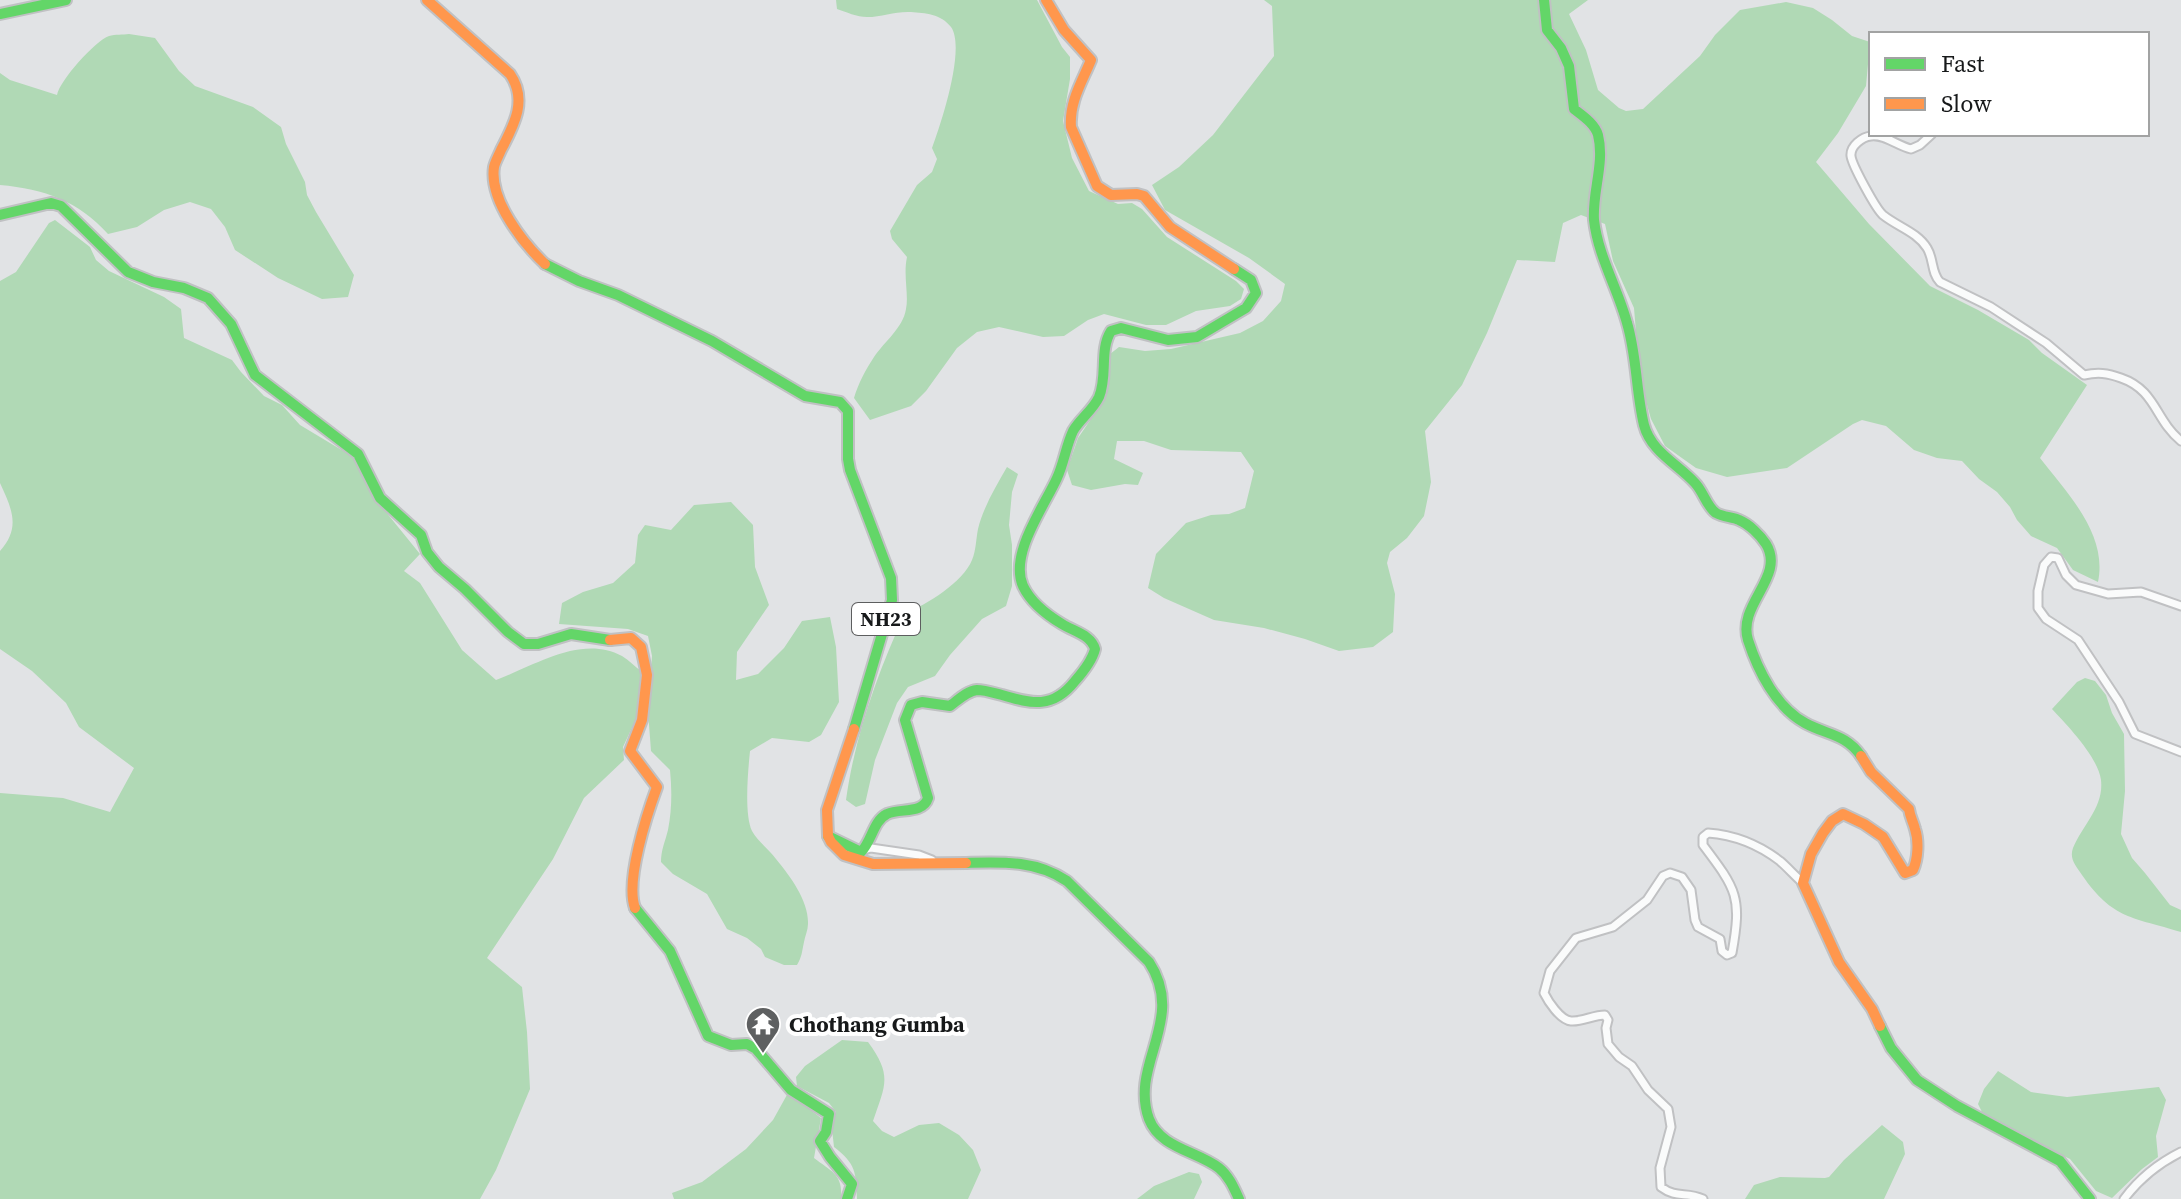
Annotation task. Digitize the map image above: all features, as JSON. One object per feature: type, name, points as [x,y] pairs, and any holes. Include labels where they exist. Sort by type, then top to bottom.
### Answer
[{"type":"street","points":[[0,14],[66,0]]},
{"type":"street","name":"NH23","points":[[427,0],[510,74],[518,87],[518,109],[494,166],[493,176],[502,207],[528,248],[547,266],[560,273],[618,295],[712,341],[805,396],[840,402],[848,411],[850,470],[891,578],[892,600],[827,810],[828,836]]},
{"type":"street","points":[[864,850],[887,814],[923,807],[928,801],[905,720],[911,705],[921,701],[950,706],[970,692],[979,690],[1047,702],[1062,696],[1094,655],[1094,644],[1090,639],[1069,628],[1029,596],[1023,586],[1020,567],[1033,524],[1056,481],[1076,425],[1099,397],[1108,335],[1121,328],[1168,340],[1197,337],[1246,308],[1256,293],[1251,280],[1170,227],[1144,196],[1111,195],[1097,186],[1070,119],[1074,99],[1091,60],[1064,30],[1046,0]]},
{"type":"street","points":[[1544,0],[1547,30],[1561,48],[1569,66],[1574,109],[1598,133],[1594,218],[1599,243],[1628,325],[1648,436],[1655,447],[1696,484],[1714,512],[1742,521],[1768,547],[1771,560],[1769,574],[1748,612],[1747,625],[1747,637],[1765,681],[1792,714],[1853,744],[1871,772],[1909,809],[1916,830],[1917,861],[1913,870],[1905,873],[1881,834],[1843,814],[1832,821],[1823,833],[1811,854],[1803,883]]},
{"type":"street","points":[[1930,136],[1911,149],[1881,137],[1869,136],[1852,149],[1851,158],[1872,202],[1882,214],[1914,234],[1928,249],[1940,282],[1991,307],[2046,343],[2084,375],[2100,371],[2141,387],[2181,441]]},
{"type":"street","points":[[0,215],[51,203],[61,206],[128,272],[208,298],[231,324],[255,375],[358,454],[380,498],[421,535],[427,552],[439,567],[524,644],[538,644],[571,634],[606,641],[631,638],[641,647],[647,675],[642,720],[630,751],[651,774],[657,787],[646,817],[633,881],[633,902],[640,916],[664,941],[708,1036],[731,1045],[747,1044],[756,1049],[791,1090],[829,1114],[826,1132],[820,1141],[852,1184],[847,1199]]},
{"type":"street","points":[[2181,606],[2141,592],[2108,594],[2076,585],[2066,575],[2058,558],[2051,557],[2044,565],[2038,591],[2038,608],[2046,619],[2078,640],[2119,702],[2135,734],[2181,752]]},
{"type":"street","points":[[1703,1199],[1670,1194],[1661,1187],[1660,1168],[1671,1127],[1668,1109],[1648,1090],[1632,1066],[1608,1044],[1608,1020],[1605,1015],[1566,1020],[1544,993],[1550,971],[1576,938],[1613,927],[1647,900],[1663,876],[1670,873],[1682,877],[1691,890],[1698,927],[1720,939],[1722,951],[1727,955],[1732,953],[1738,910],[1735,892],[1703,845],[1703,837],[1708,833],[1736,836],[1752,843],[1780,861],[1803,883],[1839,962],[1872,1009],[1891,1048],[1917,1080],[1957,1106],[2060,1161],[2090,1199]]},
{"type":"street","points":[[828,836],[855,851],[871,848],[919,855],[940,864]]},
{"type":"street","points":[[828,836],[834,847],[844,855],[873,864],[1016,862],[1052,871],[1067,881],[1149,962],[1159,978],[1163,1003],[1146,1084],[1145,1102],[1149,1120],[1170,1143],[1219,1168],[1231,1182],[1239,1199]]},
{"type":"street","points":[[2124,1199],[2162,1161],[2181,1152]]},
{"type":"green space","points":[[836,0],[1037,0],[1070,57],[1063,121],[1072,158],[1089,191],[1118,204],[1132,203],[1142,209],[1167,237],[1236,281],[1244,289],[1241,299],[1230,306],[1196,311],[1166,325],[1146,325],[1104,314],[1088,320],[1064,336],[1043,337],[999,327],[977,332],[957,348],[926,391],[911,406],[870,420],[854,398],[871,362],[901,322],[907,303],[907,257],[892,239],[890,231],[917,185],[932,172],[937,159],[932,148],[954,68],[955,37],[947,23],[932,15],[905,12],[863,17],[837,9]]},
{"type":"green space","points":[[1264,0],[1588,0],[1569,14],[1586,50],[1598,90],[1626,111],[1643,109],[1700,56],[1715,35],[1740,10],[1786,2],[1813,8],[1852,36],[1869,42],[1866,86],[1838,133],[1816,162],[1869,224],[1930,286],[2029,340],[2087,385],[2040,458],[2073,500],[2091,531],[2097,547],[2098,582],[2073,570],[2057,548],[2031,536],[1997,492],[1962,461],[1937,458],[1914,450],[1886,426],[1862,420],[1787,468],[1727,477],[1696,468],[1665,446],[1651,419],[1640,380],[1634,308],[1613,261],[1605,224],[1581,215],[1563,223],[1555,262],[1517,260],[1462,385],[1425,431],[1431,482],[1424,516],[1407,538],[1390,552],[1387,563],[1395,594],[1393,632],[1373,647],[1339,651],[1264,628],[1214,620],[1148,588],[1156,554],[1186,523],[1245,508],[1254,471],[1241,452],[1171,450],[1144,441],[1117,441],[1114,459],[1143,473],[1138,485],[1091,490],[1072,485],[1067,470],[1078,438],[1102,403],[1110,354],[1119,347],[1145,351],[1171,349],[1240,333],[1263,321],[1281,301],[1285,284],[1249,258],[1165,210],[1152,185],[1179,167],[1213,135],[1274,56],[1272,6]]},
{"type":"green space","points":[[129,34],[155,38],[179,71],[195,86],[253,107],[281,127],[305,182],[307,195],[354,275],[348,297],[322,299],[278,278],[235,250],[225,227],[211,209],[190,202],[164,210],[137,227],[108,234],[85,213],[60,199],[32,190],[0,185],[0,73],[10,80],[57,95],[71,71],[95,45],[109,36]]},
{"type":"green space","points":[[55,220],[90,247],[96,260],[109,271],[164,297],[181,309],[184,338],[232,360],[264,396],[282,405],[300,425],[355,458],[373,496],[420,554],[404,571],[420,583],[462,650],[496,680],[558,654],[590,648],[622,656],[641,671],[636,719],[623,747],[624,760],[584,798],[553,859],[487,958],[522,987],[530,1089],[496,1170],[480,1199],[0,1199],[0,793],[63,798],[110,812],[134,768],[79,727],[66,703],[32,671],[0,649],[0,551],[11,534],[12,518],[0,483],[0,281],[16,272],[49,223]]},
{"type":"green space","points":[[1007,467],[1018,474],[1012,492],[1009,525],[1012,586],[1006,606],[982,619],[935,676],[908,687],[897,703],[875,760],[865,804],[856,807],[846,800],[855,752],[895,635],[905,613],[943,592],[967,568],[973,556],[983,513]]},
{"type":"green space","points":[[731,502],[753,525],[755,567],[769,605],[737,652],[736,680],[758,674],[784,648],[802,621],[830,617],[836,647],[839,702],[821,735],[809,742],[772,738],[750,751],[747,803],[752,831],[793,881],[807,915],[808,928],[797,965],[784,965],[765,957],[761,949],[747,938],[727,929],[707,894],[673,874],[661,862],[671,808],[671,785],[670,770],[651,751],[648,711],[652,656],[648,636],[628,629],[559,624],[562,603],[583,592],[613,583],[635,563],[638,535],[645,525],[671,530],[694,505]]},
{"type":"green space","points":[[2085,678],[2095,681],[2106,695],[2124,734],[2125,791],[2121,834],[2132,858],[2170,905],[2181,910],[2181,932],[2114,909],[2093,890],[2073,859],[2073,848],[2099,799],[2101,780],[2088,752],[2052,709],[2077,682]]},
{"type":"green space","points":[[842,1040],[868,1042],[881,1064],[883,1089],[873,1121],[882,1131],[894,1137],[919,1125],[939,1123],[959,1135],[973,1150],[981,1170],[968,1199],[857,1199],[853,1169],[847,1158],[834,1147],[832,1129],[836,1112],[829,1103],[797,1086],[796,1077],[805,1066]]},
{"type":"green space","points":[[1998,1071],[2031,1092],[2067,1097],[2159,1087],[2166,1100],[2156,1136],[2158,1157],[2112,1198],[2096,1191],[2070,1159],[1982,1112],[1978,1104],[1984,1089]]},
{"type":"green space","points":[[788,1093],[821,1118],[814,1158],[838,1179],[841,1199],[674,1199],[672,1193],[702,1182],[746,1149],[773,1120]]},
{"type":"green space","points":[[1882,1125],[1903,1142],[1905,1154],[1884,1199],[1745,1199],[1754,1185],[1780,1177],[1829,1177]]},
{"type":"green space","points":[[1189,1172],[1199,1174],[1202,1182],[1194,1199],[1137,1199],[1154,1186]]},
{"type":"traffic: fast","points":[[0,14],[66,0]]},
{"type":"traffic: fast","points":[[1544,0],[1547,30],[1561,48],[1569,66],[1574,109],[1598,135],[1600,156],[1594,209],[1596,233],[1630,336],[1644,425],[1653,443],[1695,483],[1713,510],[1747,524],[1766,544],[1771,556],[1770,568],[1746,627],[1752,652],[1769,687],[1795,716],[1849,743],[1861,756]]},
{"type":"traffic: fast","points":[[0,215],[51,203],[61,206],[128,272],[208,298],[231,324],[255,375],[358,454],[380,498],[421,535],[427,552],[439,567],[524,644],[538,644],[571,634],[610,640]]},
{"type":"traffic: fast","points":[[545,264],[618,295],[712,341],[805,396],[840,402],[848,411],[850,470],[891,578],[892,600],[854,729]]},
{"type":"traffic: fast","points":[[828,836],[861,852],[882,817],[893,812],[917,809],[925,803],[928,798],[905,720],[911,705],[922,702],[950,706],[977,690],[1023,701],[1042,702],[1067,690],[1084,670],[1094,653],[1093,644],[1045,613],[1026,592],[1020,573],[1024,545],[1057,478],[1073,431],[1099,397],[1105,346],[1111,331],[1121,328],[1168,340],[1197,337],[1246,308],[1256,293],[1251,280],[1234,269]]},
{"type":"traffic: fast","points":[[966,863],[1018,864],[1055,874],[1067,881],[1149,962],[1159,983],[1162,1003],[1146,1079],[1145,1099],[1149,1119],[1154,1129],[1170,1143],[1219,1168],[1239,1199]]},
{"type":"traffic: fast","points":[[635,908],[670,951],[708,1036],[731,1045],[747,1044],[756,1049],[791,1090],[829,1114],[826,1132],[820,1141],[852,1184],[847,1199]]},
{"type":"traffic: fast","points":[[1880,1026],[1891,1048],[1917,1080],[1957,1106],[2060,1161],[2090,1199]]},
{"type":"traffic: slow","points":[[427,0],[510,74],[515,84],[517,112],[495,165],[494,180],[509,220],[545,264]]},
{"type":"traffic: slow","points":[[1046,0],[1064,30],[1091,60],[1074,101],[1071,127],[1097,186],[1111,195],[1144,196],[1170,227],[1234,269]]},
{"type":"traffic: slow","points":[[610,640],[631,638],[641,647],[647,675],[642,720],[630,751],[657,787],[635,865],[635,908]]},
{"type":"traffic: slow","points":[[854,729],[827,810],[831,842],[844,855],[873,864],[966,863]]},
{"type":"traffic: slow","points":[[1861,756],[1871,772],[1909,809],[1917,844],[1913,870],[1905,873],[1883,837],[1843,814],[1832,821],[1823,833],[1811,854],[1803,883],[1839,962],[1872,1009],[1880,1026]]},
{"type":"place","name":"Chothang Gumba","points":[[763,1055]]}]
